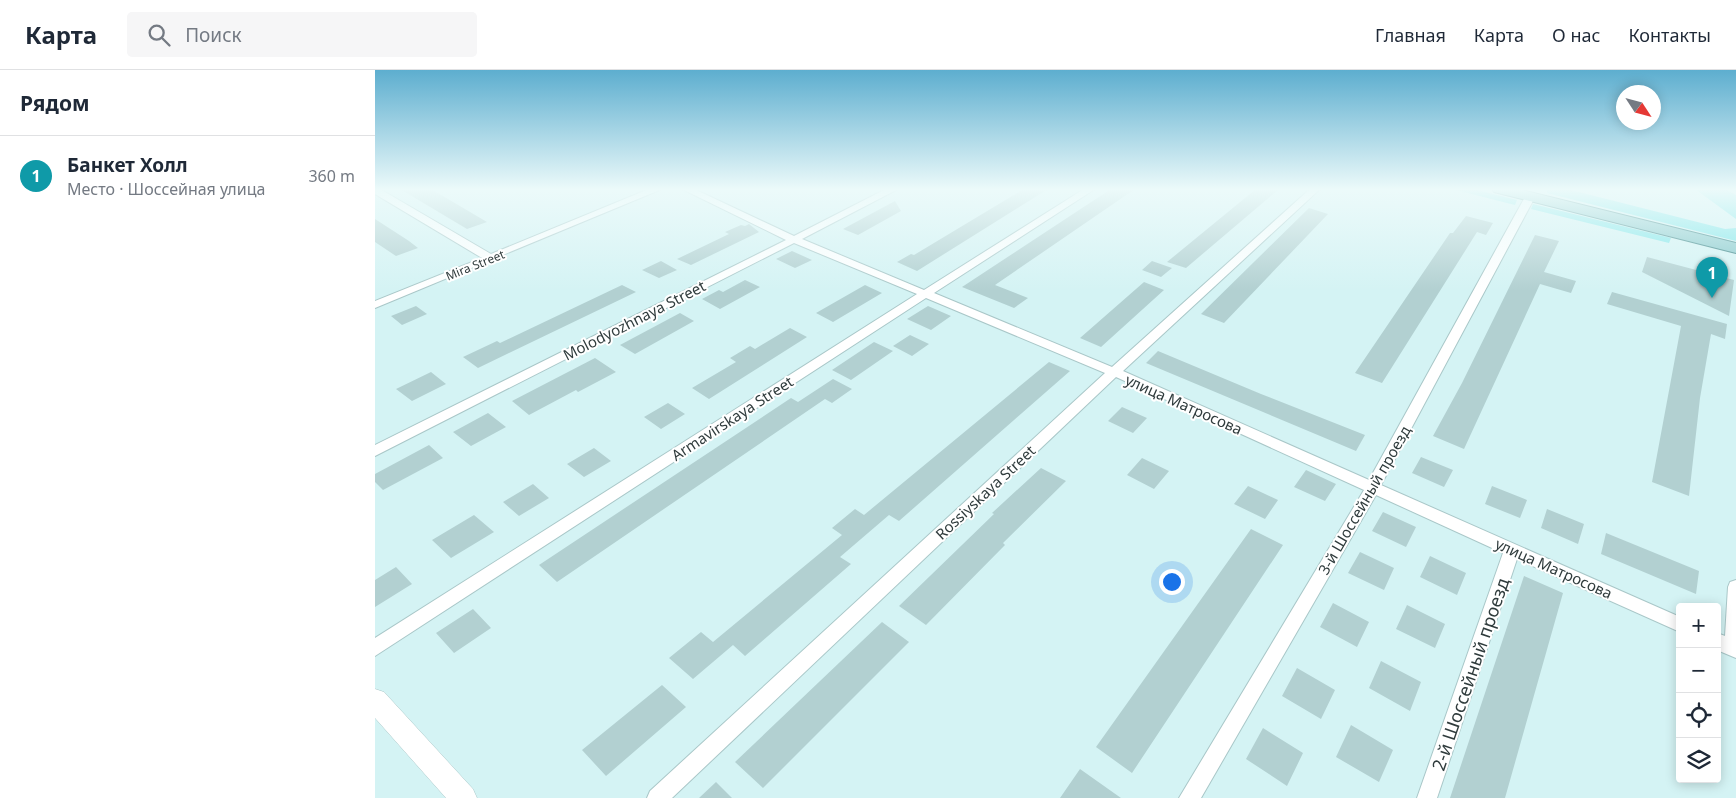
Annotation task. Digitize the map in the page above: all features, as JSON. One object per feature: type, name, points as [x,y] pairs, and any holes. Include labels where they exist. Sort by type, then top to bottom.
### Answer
[{"type":"main road","points":[[1635,223],[1736,248]]},
{"type":"street","points":[[431,223],[491,258]]},
{"type":"street","name":"Mira Street","points":[[375,305],[575,223]]},
{"type":"street","name":"улица Матросова","points":[[759,223],[795,240],[1114,372],[1676,623]]},
{"type":"street","name":"Molodyozhnaya Street","points":[[375,451],[828,223]]},
{"type":"street","name":"Armavirskaya Street","points":[[375,648],[1037,223]]},
{"type":"street","name":"Rossiyskaya Street","points":[[657,798],[1114,372],[1278,223]]},
{"type":"street","name":"3-й Шоссейный проезд","points":[[1189,798],[1373,487],[1516,223]]},
{"type":"street","name":"2-й Шоссейный проезд","points":[[1427,798],[1512,550]]},
{"type":"street","points":[[1729,646],[1736,587]]},
{"type":"street","points":[[375,700],[463,798]]},
{"type":"shaded area","points":[[1588,223],[1610,223],[1671,238],[1669,243]]},
{"type":"shaded area","points":[[1665,223],[1701,223],[1725,229],[1736,228],[1736,241]]},
{"type":"building","points":[[375,223],[381,223],[418,248],[396,256],[375,242]]},
{"type":"building","points":[[457,223],[484,223],[467,229]]},
{"type":"building","points":[[854,223],[880,223],[858,235],[843,229]]},
{"type":"building","points":[[967,223],[994,223],[917,271],[897,262],[911,254],[914,255]]},
{"type":"building","points":[[1059,223],[1085,223],[995,285],[1028,298],[1014,308],[962,287]]},
{"type":"building","points":[[1215,223],[1239,223],[1186,268],[1167,262]]},
{"type":"building","points":[[1294,223],[1319,223],[1224,323],[1201,314]]},
{"type":"building","points":[[1461,223],[1493,223],[1486,235],[1477,232],[1382,383],[1355,373],[1450,233],[1453,233]]},
{"type":"building","points":[[749,224],[759,232],[691,265],[677,259],[729,234],[725,232],[741,225]]},
{"type":"building","points":[[1535,235],[1559,241],[1544,272],[1576,281],[1571,293],[1540,284],[1464,449],[1433,436],[1462,383]]},
{"type":"building","points":[[792,251],[812,260],[795,268],[776,259]]},
{"type":"building","points":[[1647,257],[1734,280],[1729,316],[1642,272]]},
{"type":"building","points":[[661,261],[677,270],[659,278],[642,270]]},
{"type":"building","points":[[1152,261],[1172,268],[1161,277],[1142,270]]},
{"type":"building","points":[[745,280],[760,287],[720,309],[702,299],[719,290],[723,292]]},
{"type":"building","points":[[1144,282],[1164,290],[1101,347],[1080,338]]},
{"type":"building","points":[[622,285],[636,292],[478,368],[463,357],[497,341],[500,343]]},
{"type":"building","points":[[865,285],[882,293],[833,322],[816,313]]},
{"type":"building","points":[[1612,292],[1727,324],[1725,339],[1711,334],[1700,398],[1689,496],[1652,482],[1681,326],[1607,304]]},
{"type":"building","points":[[416,306],[427,314],[402,325],[391,316]]},
{"type":"building","points":[[928,306],[951,316],[931,330],[907,319]]},
{"type":"building","points":[[680,313],[694,321],[635,354],[620,345]]},
{"type":"building","points":[[790,328],[807,337],[709,399],[692,388],[736,362],[730,358],[750,346],[755,349]]},
{"type":"building","points":[[910,335],[929,344],[912,356],[893,346]]},
{"type":"building","points":[[874,342],[893,351],[851,380],[832,370]]},
{"type":"building","points":[[1158,351],[1365,435],[1356,451],[1146,363]]},
{"type":"building","points":[[595,358],[616,372],[578,392],[576,390],[529,415],[512,401]]},
{"type":"building","points":[[1049,362],[1070,371],[899,521],[889,515],[840,557],[851,564],[745,656],[733,645],[693,679],[669,658],[701,632],[713,642],[842,535],[832,528],[855,509],[864,515]]},
{"type":"building","points":[[431,372],[446,384],[412,401],[396,389]]},
{"type":"building","points":[[833,379],[852,389],[832,403],[825,399],[557,582],[539,565],[791,398],[798,402]]},
{"type":"building","points":[[668,403],[685,414],[661,429],[644,417]]},
{"type":"building","points":[[1122,407],[1147,418],[1133,433],[1108,421]]},
{"type":"building","points":[[488,413],[506,427],[471,446],[453,432]]},
{"type":"building","points":[[429,445],[443,458],[383,490],[375,482],[375,474]]},
{"type":"building","points":[[594,448],[611,461],[584,477],[567,464]]},
{"type":"building","points":[[1421,457],[1453,470],[1444,487],[1412,473]]},
{"type":"building","points":[[1142,458],[1169,471],[1154,489],[1127,475]]},
{"type":"building","points":[[1041,468],[1066,481],[1003,543],[1005,545],[926,625],[899,606],[994,514],[992,513]]},
{"type":"building","points":[[1306,470],[1336,484],[1325,501],[1294,487]]},
{"type":"building","points":[[533,484],[549,498],[519,516],[503,502]]},
{"type":"building","points":[[1248,486],[1278,500],[1265,519],[1234,504]]},
{"type":"building","points":[[1492,486],[1527,500],[1520,518],[1485,504]]},
{"type":"building","points":[[1547,509],[1584,524],[1578,544],[1541,528]]},
{"type":"building","points":[[1383,512],[1416,527],[1406,547],[1372,531]]},
{"type":"building","points":[[474,515],[494,532],[451,558],[432,540]]},
{"type":"building","points":[[1251,529],[1283,545],[1132,773],[1096,747]]},
{"type":"building","points":[[1606,533],[1699,571],[1696,594],[1601,554]]},
{"type":"building","points":[[1360,552],[1394,568],[1384,590],[1348,573]]},
{"type":"building","points":[[1430,556],[1466,573],[1457,595],[1420,577]]},
{"type":"building","points":[[396,567],[412,584],[375,607],[375,580]]},
{"type":"building","points":[[1524,576],[1563,593],[1505,798],[1450,798]]},
{"type":"building","points":[[1333,603],[1369,622],[1357,647],[1320,627]]},
{"type":"building","points":[[1407,605],[1445,624],[1435,648],[1396,629]]},
{"type":"building","points":[[473,609],[491,628],[454,653],[436,633]]},
{"type":"building","points":[[882,622],[909,642],[763,788],[735,762]]},
{"type":"building","points":[[1381,661],[1421,682],[1410,711],[1369,688]]},
{"type":"building","points":[[1297,668],[1335,690],[1321,719],[1282,696]]},
{"type":"building","points":[[662,685],[686,707],[606,776],[582,750]]},
{"type":"building","points":[[1351,725],[1393,750],[1379,782],[1336,757]]},
{"type":"building","points":[[1263,728],[1303,753],[1287,786],[1246,759]]},
{"type":"building","points":[[1080,769],[1121,798],[1060,798]]},
{"type":"building","points":[[716,782],[732,798],[699,798]]},
{"type":"place","name":"Банкет Холл","points":[[1712,298]]}]
